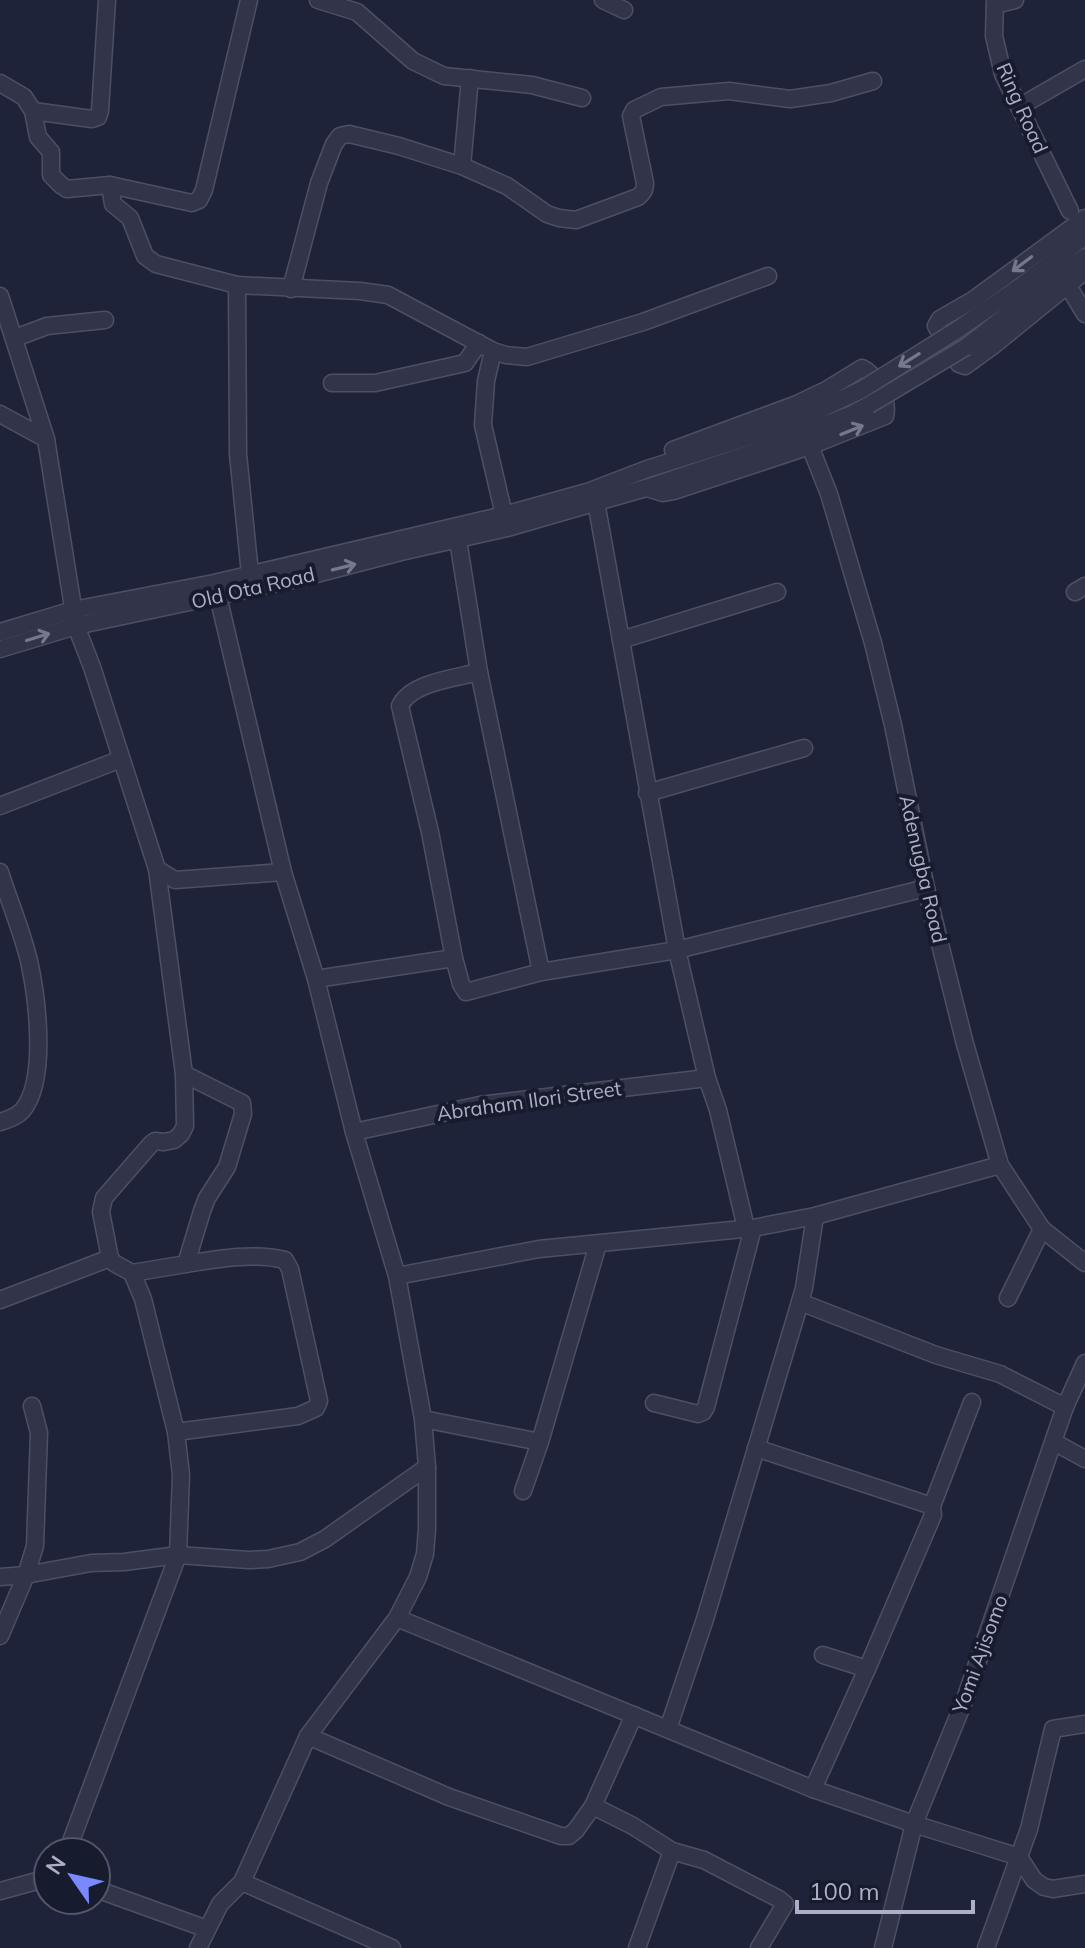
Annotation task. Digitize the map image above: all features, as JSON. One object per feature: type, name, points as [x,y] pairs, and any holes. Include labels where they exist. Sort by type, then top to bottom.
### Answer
[{"type":"street","points":[[33,111],[92,119],[98,117],[107,0]]},
{"type":"street","points":[[0,83],[24,97],[33,111],[38,137],[51,152],[51,175],[67,189],[110,185],[192,203],[199,200],[204,190],[249,0]]},
{"type":"street","points":[[318,0],[357,12],[413,61],[444,76],[532,85],[582,98]]},
{"type":"street","points":[[603,0],[624,10]]},
{"type":"street","points":[[995,3],[1015,0]]},
{"type":"street","name":"Ring Road","points":[[995,3],[994,36],[1003,74],[1077,214]]},
{"type":"street","points":[[1019,107],[1085,69]]},
{"type":"street","points":[[462,166],[470,78]]},
{"type":"street","points":[[291,289],[319,183],[340,136],[349,134],[399,146],[462,166],[507,186],[547,214],[576,220],[642,194],[645,183],[631,116],[634,110],[661,97],[729,91],[790,99],[831,93],[873,81]]},
{"type":"street","points":[[110,185],[113,204],[130,218],[145,256],[156,264],[237,285],[388,295],[506,355],[527,357],[643,322],[768,276]]},
{"type":"street","points":[[1077,214],[973,300],[940,319],[936,326],[959,364],[965,366],[1085,271]]},
{"type":"street","points":[[505,521],[646,488],[763,449],[850,415],[865,398],[1085,236]]},
{"type":"street","points":[[505,521],[647,469],[865,398],[966,347],[1085,257]]},
{"type":"street","points":[[1067,284],[1085,314]]},
{"type":"street","points":[[237,285],[238,454],[250,574]]},
{"type":"street","points":[[0,296],[46,439],[74,618],[157,869],[184,1074],[185,1126],[181,1134],[174,1140],[151,1144],[104,1198],[101,1212],[110,1258],[132,1273],[143,1299],[176,1432],[181,1475],[178,1555],[73,1836]]},
{"type":"street","points":[[15,338],[47,326],[105,320]]},
{"type":"street","points":[[332,383],[375,383],[465,363],[486,347]]},
{"type":"street","points":[[486,347],[483,425],[505,521]]},
{"type":"street","points":[[646,488],[663,493],[674,491],[810,446],[885,416],[886,402],[867,369],[862,368],[797,404],[661,455],[647,469]]},
{"type":"street","points":[[0,414],[46,439]]},
{"type":"street","name":"Adenugba Road","points":[[810,446],[829,494],[873,643],[926,888],[965,1044],[1000,1165],[1042,1229],[1085,1263]]},
{"type":"street","points":[[596,502],[677,950],[707,1078],[750,1228],[706,1407],[698,1414],[654,1403]]},
{"type":"street","name":"Old Ota Road","points":[[0,649],[74,618],[146,598],[505,521]]},
{"type":"street","name":"Old Ota Road","points":[[0,632],[218,596],[458,540],[505,521]]},
{"type":"street","points":[[458,540],[479,672],[541,972]]},
{"type":"street","points":[[621,640],[777,592]]},
{"type":"street","points":[[198,1948],[220,1904],[242,1882],[308,1736],[397,1618],[418,1577],[425,1554],[427,1529],[423,1419],[397,1276],[354,1132],[316,979],[283,872],[218,596]]},
{"type":"street","points":[[479,672],[414,689],[403,697],[400,706],[430,832],[454,958],[466,992],[541,972],[677,950],[926,888]]},
{"type":"street","points":[[647,793],[804,748]]},
{"type":"street","points":[[0,806],[121,759]]},
{"type":"street","points":[[157,869],[175,880],[283,872]]},
{"type":"street","points":[[0,872],[28,959],[38,1028],[38,1061],[29,1100],[20,1114],[0,1122]]},
{"type":"street","points":[[316,979],[454,958]]},
{"type":"street","points":[[184,1074],[242,1103],[243,1114],[227,1167],[207,1198],[186,1264]]},
{"type":"street","name":"Abraham Ilori Street","points":[[354,1132],[480,1105],[707,1078]]},
{"type":"street","points":[[397,1276],[539,1249],[750,1228],[815,1216],[1000,1165]]},
{"type":"street","points":[[668,1729],[705,1619],[800,1302],[815,1216]]},
{"type":"street","points":[[1008,1298],[1042,1229]]},
{"type":"street","points":[[523,1491],[598,1244]]},
{"type":"street","points":[[132,1273],[219,1258],[274,1257],[285,1260],[290,1269],[319,1401],[316,1408],[298,1416],[176,1432]]},
{"type":"street","points":[[0,1300],[110,1258]]},
{"type":"street","points":[[800,1302],[936,1355],[1000,1374],[1065,1407]]},
{"type":"street","name":"Yomi Ajisomo","points":[[883,1948],[914,1824],[965,1699],[1065,1407],[1085,1363]]},
{"type":"street","points":[[813,1789],[933,1515],[932,1506],[972,1402]]},
{"type":"street","points":[[0,1636],[35,1546],[39,1433],[32,1406]]},
{"type":"street","points":[[423,1419],[540,1442]]},
{"type":"street","points":[[1054,1442],[1085,1459]]},
{"type":"street","points":[[756,1448],[932,1506]]},
{"type":"street","points":[[0,1577],[91,1563],[178,1555],[249,1560],[300,1552],[325,1539],[427,1467]]},
{"type":"street","points":[[397,1618],[813,1789],[1019,1857],[1034,1880],[1044,1887],[1053,1889],[1085,1884]]},
{"type":"street","points":[[823,1655],[867,1669]]},
{"type":"street","points":[[308,1736],[449,1797],[561,1836],[569,1836],[593,1806],[634,1715]]},
{"type":"street","points":[[986,1948],[1029,1829],[1053,1729],[1085,1724]]},
{"type":"street","points":[[593,1806],[633,1826],[672,1851],[704,1860],[785,1904],[759,1948]]},
{"type":"street","points":[[637,1948],[672,1851]]},
{"type":"street","points":[[0,1891],[32,1882]]},
{"type":"street","points":[[242,1882],[392,1948]]},
{"type":"street","points":[[112,1895],[207,1929]]}]
